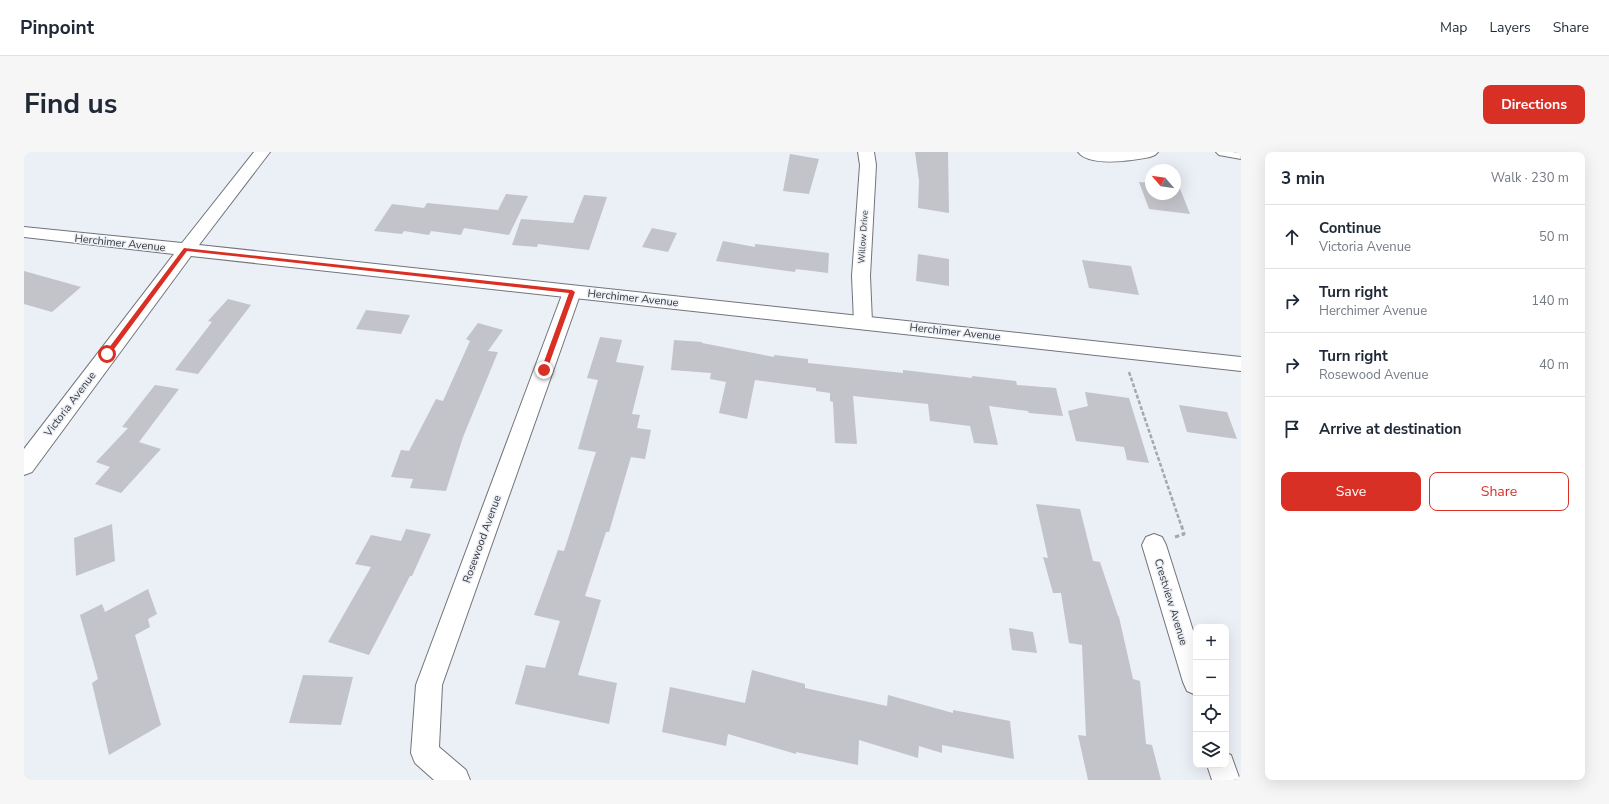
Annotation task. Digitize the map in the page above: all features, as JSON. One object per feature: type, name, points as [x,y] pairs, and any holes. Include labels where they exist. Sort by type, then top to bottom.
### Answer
[{"type":"street","name":"Victoria Avenue","points":[[24,466],[186,250],[262,152]]},
{"type":"street","name":"Willow Drive","points":[[863,322],[861,276],[868,165],[866,152]]},
{"type":"street","points":[[1086,152],[1103,156],[1124,157],[1150,152]]},
{"type":"street","points":[[1224,152],[1241,154]]},
{"type":"street","name":"Herchimer Avenue","points":[[24,232],[1241,364]]},
{"type":"street","name":"Rosewood Avenue","points":[[456,780],[425,753],[429,685],[572,292]]},
{"type":"street","name":"Crestview Avenue","points":[[1154,545],[1193,672]]},
{"type":"street","points":[[1222,768],[1226,780]]},
{"type":"path","points":[[1128,370],[1184,534],[1154,545]]},
{"type":"building","points":[[915,152],[948,152],[949,213],[918,208],[919,181]]},
{"type":"building","points":[[790,154],[819,159],[809,194],[783,191]]},
{"type":"building","points":[[1139,182],[1145,182],[1145,198]]},
{"type":"building","points":[[1181,191],[1190,214],[1149,209],[1146,200],[1181,200]]},
{"type":"building","points":[[506,194],[528,196],[509,235],[464,228],[461,235],[431,231],[429,235],[404,231],[402,234],[374,231],[392,204],[424,208],[427,203],[498,210]]},
{"type":"building","points":[[584,195],[607,197],[589,250],[538,244],[537,247],[512,245],[521,219],[573,223]]},
{"type":"building","points":[[652,228],[677,233],[668,252],[642,247]]},
{"type":"building","points":[[723,241],[755,247],[755,244],[829,253],[828,273],[796,269],[795,272],[716,261]]},
{"type":"building","points":[[918,254],[949,259],[949,286],[916,281]]},
{"type":"building","points":[[1082,260],[1131,266],[1139,295],[1089,288]]},
{"type":"building","points":[[24,271],[81,287],[52,312],[24,304]]},
{"type":"building","points":[[228,299],[251,305],[198,374],[175,370],[212,322],[208,321]]},
{"type":"building","points":[[366,310],[410,315],[401,334],[356,329]]},
{"type":"building","points":[[478,323],[503,330],[488,351],[498,352],[463,437],[446,491],[410,488],[413,479],[391,477],[401,450],[409,451],[436,399],[443,401],[470,341],[466,339]]},
{"type":"building","points":[[600,337],[622,340],[616,362],[644,366],[632,414],[640,415],[637,428],[651,430],[645,459],[631,457],[609,532],[606,532],[585,596],[601,600],[578,675],[617,683],[609,724],[515,704],[526,665],[545,668],[560,621],[534,615],[558,550],[564,551],[596,452],[578,449],[598,380],[587,378]]},
{"type":"building","points":[[674,340],[702,342],[774,357],[774,355],[808,359],[808,363],[903,373],[903,370],[972,378],[972,376],[1016,381],[1017,385],[1056,388],[1063,416],[1029,413],[1028,411],[989,406],[998,445],[974,443],[970,426],[930,421],[928,404],[853,396],[857,444],[835,443],[833,402],[830,401],[830,393],[816,391],[816,388],[755,380],[747,419],[719,413],[726,382],[710,379],[711,373],[671,370]]},
{"type":"building","points":[[155,385],[179,389],[139,442],[161,449],[121,493],[95,484],[110,467],[96,462],[128,428],[122,427]]},
{"type":"building","points":[[1085,392],[1129,398],[1149,463],[1127,460],[1124,447],[1076,441],[1068,411],[1088,406]]},
{"type":"building","points":[[1179,405],[1227,412],[1237,439],[1187,432]]},
{"type":"building","points":[[1036,504],[1080,509],[1093,561],[1100,562],[1119,617],[1133,679],[1140,681],[1146,744],[1152,745],[1161,780],[1088,780],[1078,735],[1086,736],[1082,645],[1069,643],[1061,593],[1053,593],[1043,557],[1048,558]]},
{"type":"building","points":[[112,524],[115,561],[76,576],[74,538]]},
{"type":"building","points":[[406,529],[431,534],[412,576],[410,576],[369,655],[328,642],[371,567],[355,564],[371,535],[401,541]]},
{"type":"building","points":[[148,589],[157,614],[148,619],[150,627],[135,635],[161,725],[109,755],[92,683],[98,679],[80,615],[102,604],[105,612]]},
{"type":"building","points":[[1009,628],[1033,632],[1037,653],[1012,650]]},
{"type":"building","points":[[752,670],[805,684],[805,688],[887,706],[888,695],[953,713],[953,710],[1010,721],[1014,759],[942,745],[942,753],[919,746],[918,758],[859,740],[858,765],[796,752],[796,754],[728,734],[726,746],[662,732],[670,687],[745,703]]},
{"type":"building","points":[[303,675],[353,677],[341,725],[289,723]]},
{"type":"route","points":[[107,354],[186,250],[572,292],[544,370]]}]
